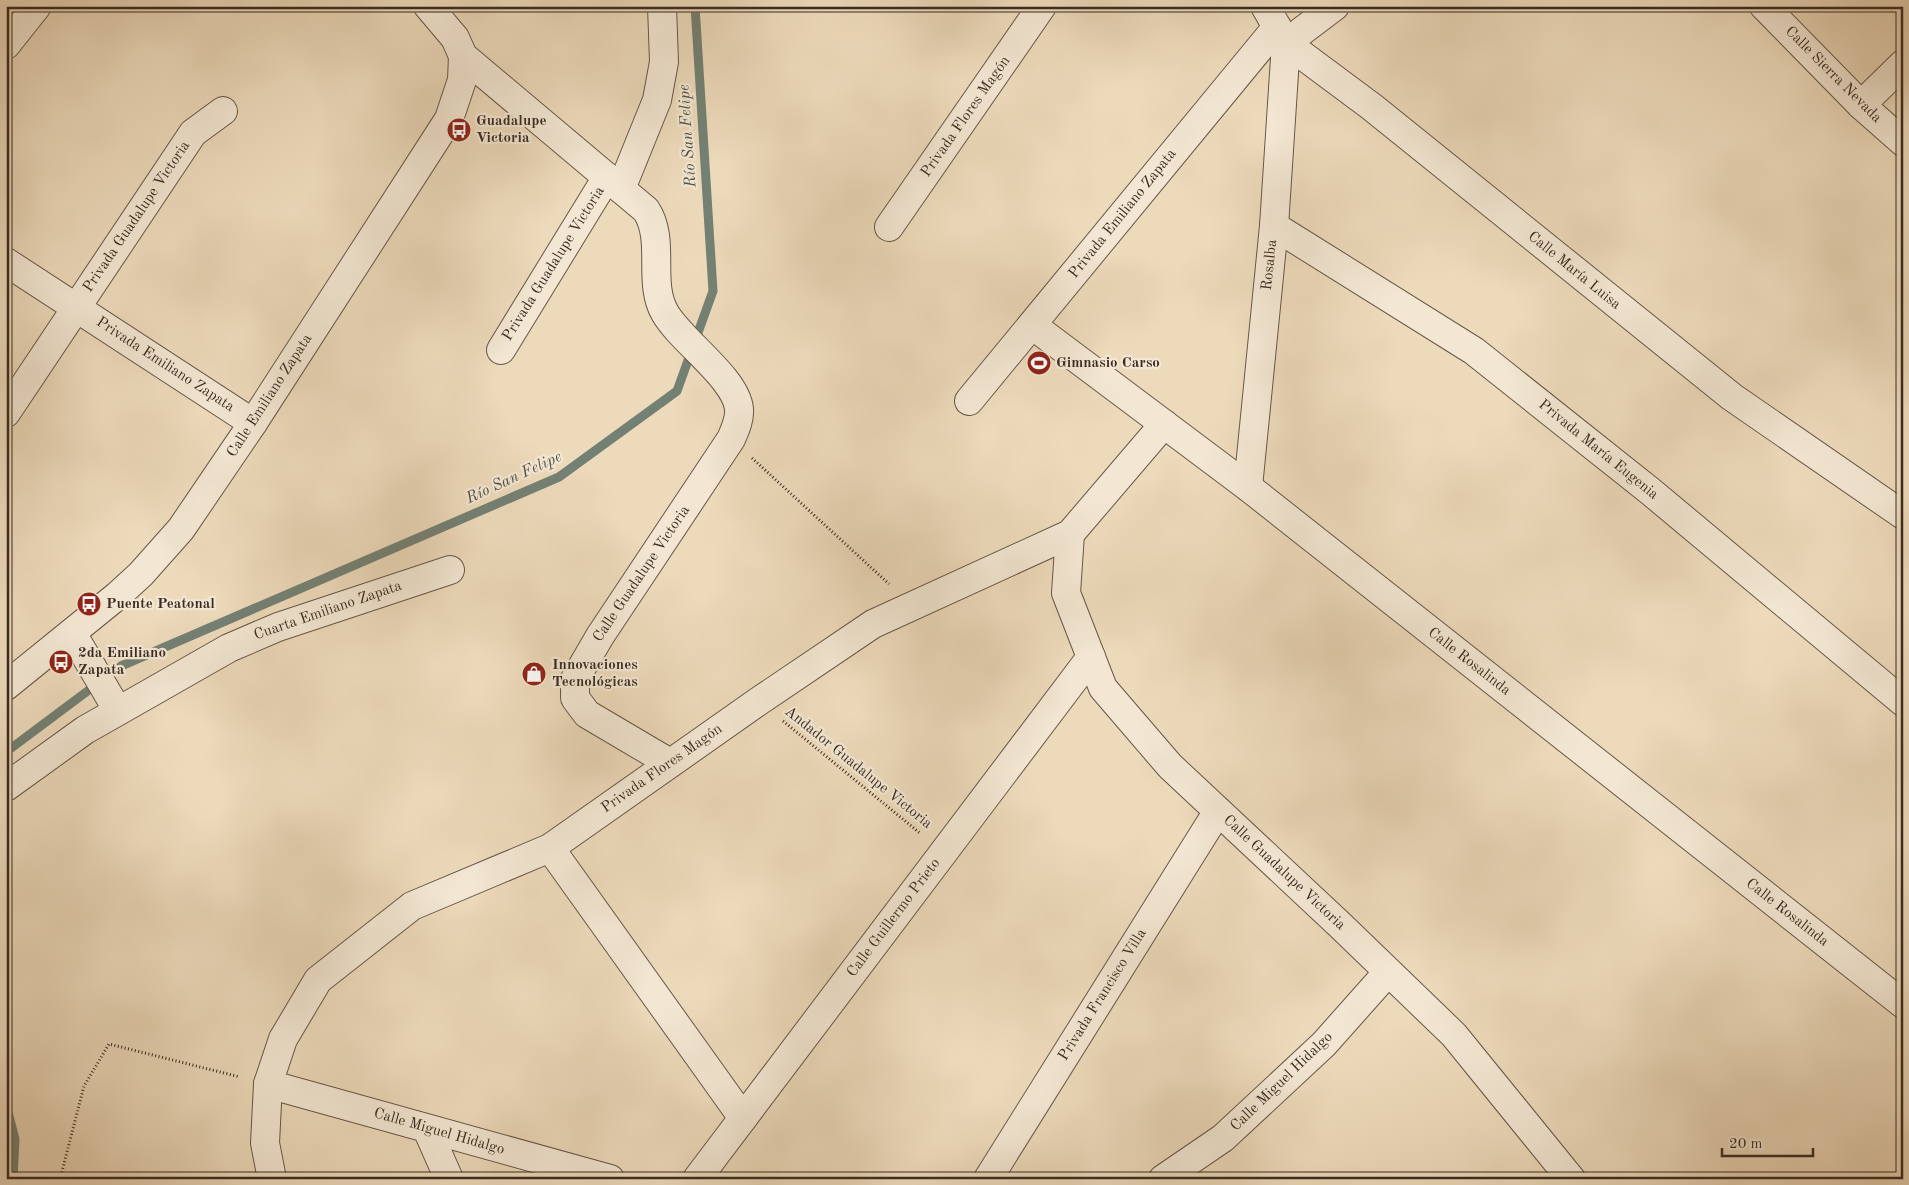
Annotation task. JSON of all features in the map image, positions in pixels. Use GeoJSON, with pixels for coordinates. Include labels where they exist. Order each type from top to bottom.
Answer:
{"type":"FeatureCollection","features":[{"type":"Feature","properties":{"kind":"street"},"geometry":{"type":"LineString","coordinates":[[6,45],[37,6]]}},
{"type":"Feature","properties":{"kind":"street"},"geometry":{"type":"LineString","coordinates":[[428,6],[455,38],[463,56],[614,183]]}},
{"type":"Feature","properties":{"kind":"street","name":"Privada Guadalupe Victoria"},"geometry":{"type":"LineString","coordinates":[[501,350],[614,183],[657,100],[664,62],[662,6]]}},
{"type":"Feature","properties":{"kind":"street","name":"Privada Flores Magón"},"geometry":{"type":"LineString","coordinates":[[889,227],[1042,6]]}},
{"type":"Feature","properties":{"kind":"street","name":"Privada Emiliano Zapata"},"geometry":{"type":"LineString","coordinates":[[969,401],[1276,26],[1335,6]]}},
{"type":"Feature","properties":{"kind":"street","name":"Calle Sierra Nevada"},"geometry":{"type":"LineString","coordinates":[[1764,6],[1861,105],[1903,142]]}},
{"type":"Feature","properties":{"kind":"street","name":"Rosalba"},"geometry":{"type":"LineString","coordinates":[[1248,487],[1274,226],[1276,26]]}},
{"type":"Feature","properties":{"kind":"street","name":"Calle María Luisa"},"geometry":{"type":"LineString","coordinates":[[1276,26],[1372,107],[1732,397],[1903,515]]}},
{"type":"Feature","properties":{"kind":"street","name":"Calle Emiliano Zapata"},"geometry":{"type":"LineString","coordinates":[[6,686],[78,642],[117,596],[160,554],[181,529],[253,423],[449,119],[462,80],[463,56]]}},
{"type":"Feature","properties":{"kind":"street"},"geometry":{"type":"LineString","coordinates":[[1861,105],[1903,64]]}},
{"type":"Feature","properties":{"kind":"street","name":"Privada Guadalupe Victoria"},"geometry":{"type":"LineString","coordinates":[[76,308],[193,132],[223,111]]}},
{"type":"Feature","properties":{"kind":"street","name":"Calle Guadalupe Victoria"},"geometry":{"type":"LineString","coordinates":[[614,183],[637,202],[651,219],[654,227],[659,297],[671,322],[721,376],[734,395],[739,410],[731,439],[590,651],[575,679],[575,698],[587,714],[670,763]]}},
{"type":"Feature","properties":{"kind":"street","name":"Privada María Eugenia"},"geometry":{"type":"LineString","coordinates":[[1274,226],[1474,351],[1650,491],[1903,702]]}},
{"type":"Feature","properties":{"kind":"street","name":"Privada Emiliano Zapata"},"geometry":{"type":"LineString","coordinates":[[6,262],[253,423]]}},
{"type":"Feature","properties":{"kind":"street"},"geometry":{"type":"LineString","coordinates":[[6,412],[76,308]]}},
{"type":"Feature","properties":{"kind":"street","name":"Calle Rosalinda"},"geometry":{"type":"LineString","coordinates":[[1032,325],[1248,487],[1903,1004]]}},
{"type":"Feature","properties":{"kind":"street","name":"Privada Flores Magón"},"geometry":{"type":"LineString","coordinates":[[272,1179],[265,1143],[268,1084],[283,1039],[318,980],[412,906],[550,848],[759,701],[873,624],[1070,534],[1164,424]]}},
{"type":"Feature","properties":{"kind":"street","name":"Calle Guadalupe Victoria"},"geometry":{"type":"LineString","coordinates":[[1070,534],[1066,593],[1103,688],[1170,766],[1454,1035],[1571,1179]]}},
{"type":"Feature","properties":{"kind":"street","name":"Cuarta Emiliano Zapata"},"geometry":{"type":"LineString","coordinates":[[6,787],[114,703],[278,626],[450,570]]}},
{"type":"Feature","properties":{"kind":"street"},"geometry":{"type":"LineString","coordinates":[[78,642],[114,703]]}},
{"type":"Feature","properties":{"kind":"street","name":"Calle Guillermo Prieto"},"geometry":{"type":"LineString","coordinates":[[697,1179],[1091,656]]}},
{"type":"Feature","properties":{"kind":"street","name":"Privada Francisco Villa"},"geometry":{"type":"LineString","coordinates":[[988,1179],[1218,811]]}},
{"type":"Feature","properties":{"kind":"street"},"geometry":{"type":"LineString","coordinates":[[550,848],[743,1118]]}},
{"type":"Feature","properties":{"kind":"street","name":"Calle Miguel Hidalgo"},"geometry":{"type":"LineString","coordinates":[[1163,1179],[1223,1138],[1324,1044],[1388,972]]}},
{"type":"Feature","properties":{"kind":"street","name":"Calle Miguel Hidalgo"},"geometry":{"type":"LineString","coordinates":[[268,1084],[610,1179]]}},
{"type":"Feature","properties":{"kind":"street"},"geometry":{"type":"LineString","coordinates":[[427,1129],[449,1179]]}},
{"type":"Feature","properties":{"kind":"path"},"geometry":{"type":"LineString","coordinates":[[731,439],[913,606]]}},
{"type":"Feature","properties":{"kind":"path","name":"Andador Guadalupe Victoria"},"geometry":{"type":"LineString","coordinates":[[759,701],[867,792],[944,851]]}},
{"type":"Feature","properties":{"kind":"path"},"geometry":{"type":"LineString","coordinates":[[60,1179],[84,1086],[109,1044],[231,1074]]}},
{"type":"Feature","properties":{"kind":"waterway","name":"Río San Felipe"},"geometry":{"type":"LineString","coordinates":[[6,752],[121,666],[559,477],[677,391],[713,291],[695,6]]}},
{"type":"Feature","properties":{"kind":"waterway","name":"Río San Felipe"},"geometry":{"type":"LineString","coordinates":[[6,1104],[15,1139],[13,1179]]}},
{"type":"Feature","properties":{"kind":"place","name":"Guadalupe Victoria"},"geometry":{"type":"Point","coordinates":[459,130]}},
{"type":"Feature","properties":{"kind":"place","name":"Gimnasio Carso"},"geometry":{"type":"Point","coordinates":[1039,363]}},
{"type":"Feature","properties":{"kind":"place","name":"Puente Peatonal"},"geometry":{"type":"Point","coordinates":[89,604]}},
{"type":"Feature","properties":{"kind":"place","name":"2da Emiliano Zapata"},"geometry":{"type":"Point","coordinates":[61,662]}},
{"type":"Feature","properties":{"kind":"place","name":"Innovaciones Tecnológicas"},"geometry":{"type":"Point","coordinates":[534,674]}}]}
